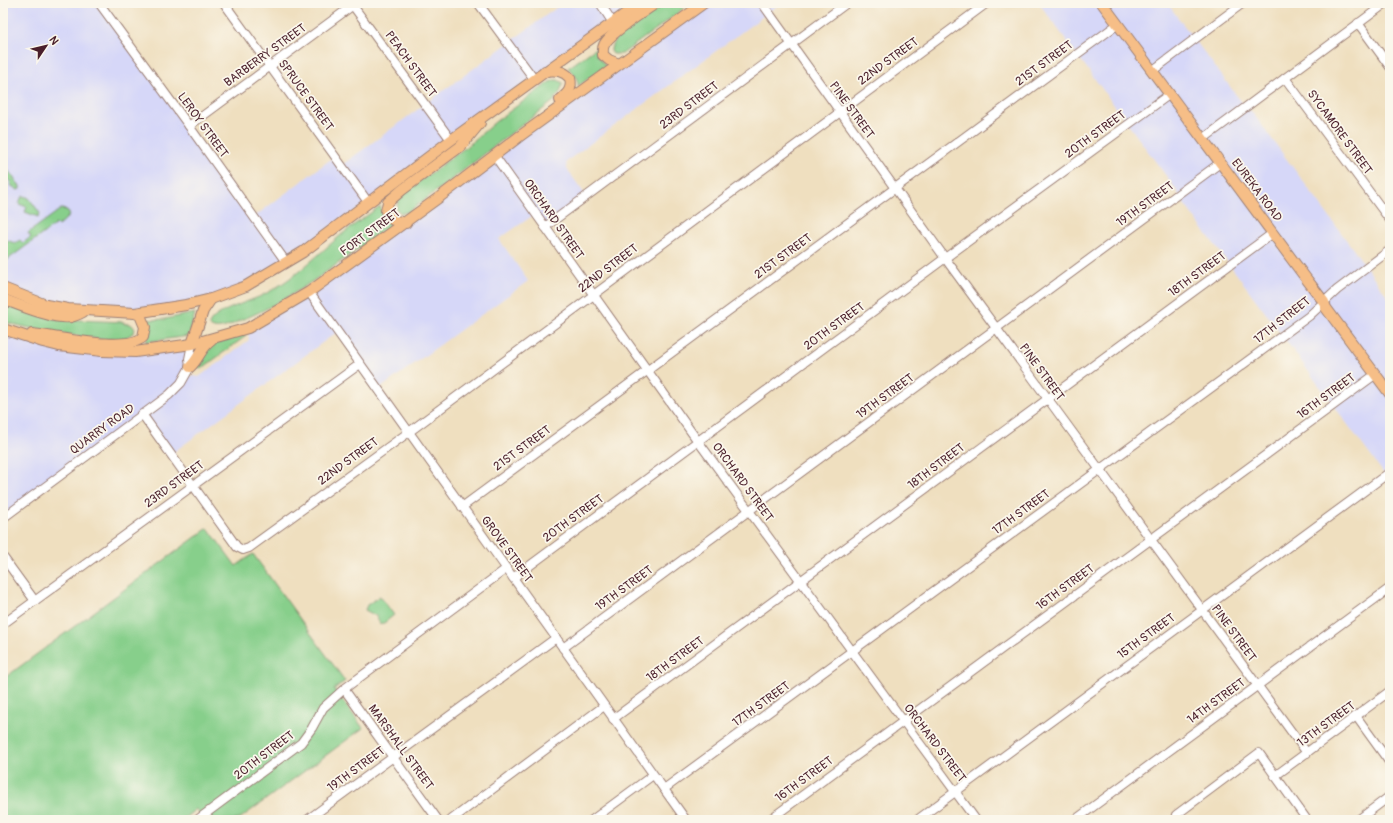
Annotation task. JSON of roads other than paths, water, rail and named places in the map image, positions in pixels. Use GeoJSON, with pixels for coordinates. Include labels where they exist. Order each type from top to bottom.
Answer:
{"type":"FeatureCollection","features":[{"type":"Feature","properties":{"kind":"main road","name":"FORT STREET"},"geometry":{"type":"LineString","coordinates":[[3,288],[46,305],[87,311],[135,313],[176,307],[211,299],[246,286],[303,252],[544,71],[640,3]]}},
{"type":"Feature","properties":{"kind":"main road"},"geometry":{"type":"LineString","coordinates":[[618,64],[608,60],[603,55],[604,46],[607,40],[656,3]]}},
{"type":"Feature","properties":{"kind":"main road"},"geometry":{"type":"LineString","coordinates":[[683,18],[695,3]]}},
{"type":"Feature","properties":{"kind":"main road","name":"FORT STREET"},"geometry":{"type":"LineString","coordinates":[[3,329],[59,346],[102,351],[136,352],[192,344],[248,328],[309,292],[406,222],[618,64],[704,3]]}},
{"type":"Feature","properties":{"kind":"main road","name":"EUREKA ROAD"},"geometry":{"type":"LineString","coordinates":[[1102,3],[1324,302],[1326,308],[1390,394]]}},
{"type":"Feature","properties":{"kind":"main road"},"geometry":{"type":"LineString","coordinates":[[469,175],[474,167],[487,155],[569,92],[571,83],[567,75],[561,71],[544,71]]}},
{"type":"Feature","properties":{"kind":"main road"},"geometry":{"type":"LineString","coordinates":[[406,222],[398,222],[390,218],[386,211],[388,202],[462,146],[491,111]]}},
{"type":"Feature","properties":{"kind":"main road"},"geometry":{"type":"LineString","coordinates":[[3,299],[39,312],[60,316],[70,317],[87,311]]}},
{"type":"Feature","properties":{"kind":"main road"},"geometry":{"type":"LineString","coordinates":[[192,344],[203,311],[211,299]]}},
{"type":"Feature","properties":{"kind":"main road"},"geometry":{"type":"LineString","coordinates":[[17,334],[47,335],[98,343],[117,344],[136,342],[142,338],[145,328],[140,316],[135,313]]}},
{"type":"Feature","properties":{"kind":"main road"},"geometry":{"type":"LineString","coordinates":[[190,367],[195,363],[203,347],[215,338]]}},
{"type":"Feature","properties":{"kind":"street","name":"LEROY STREET"},"geometry":{"type":"LineString","coordinates":[[100,3],[286,262]]}},
{"type":"Feature","properties":{"kind":"street","name":"SPRUCE STREET"},"geometry":{"type":"LineString","coordinates":[[224,3],[368,202]]}},
{"type":"Feature","properties":{"kind":"street"},"geometry":{"type":"LineString","coordinates":[[478,3],[534,79]]}},
{"type":"Feature","properties":{"kind":"street"},"geometry":{"type":"LineString","coordinates":[[600,3],[613,22]]}},
{"type":"Feature","properties":{"kind":"street","name":"PINE STREET"},"geometry":{"type":"LineString","coordinates":[[762,3],[996,329],[1307,753]]}},
{"type":"Feature","properties":{"kind":"street","name":"23RD STREET"},"geometry":{"type":"LineString","coordinates":[[545,227],[847,3]]}},
{"type":"Feature","properties":{"kind":"street","name":"22ND STREET"},"geometry":{"type":"LineString","coordinates":[[193,485],[237,547],[244,550],[249,548],[409,432],[592,294],[987,3]]}},
{"type":"Feature","properties":{"kind":"street"},"geometry":{"type":"LineString","coordinates":[[1152,71],[1243,3]]}},
{"type":"Feature","properties":{"kind":"street"},"geometry":{"type":"LineString","coordinates":[[1203,139],[1386,3]]}},
{"type":"Feature","properties":{"kind":"street","name":"BARBERRY STREET"},"geometry":{"type":"LineString","coordinates":[[189,126],[353,4]]}},
{"type":"Feature","properties":{"kind":"street","name":"PEACH STREET"},"geometry":{"type":"LineString","coordinates":[[353,4],[451,140]]}},
{"type":"Feature","properties":{"kind":"street","name":"21ST STREET"},"geometry":{"type":"LineString","coordinates":[[462,507],[1118,24]]}},
{"type":"Feature","properties":{"kind":"street"},"geometry":{"type":"LineString","coordinates":[[1358,24],[1390,67]]}},
{"type":"Feature","properties":{"kind":"street","name":"SYCAMORE STREET"},"geometry":{"type":"LineString","coordinates":[[1285,78],[1390,220]]}},
{"type":"Feature","properties":{"kind":"street","name":"20TH STREET"},"geometry":{"type":"LineString","coordinates":[[513,578],[945,258],[1170,94]]}},
{"type":"Feature","properties":{"kind":"street","name":"ORCHARD STREET"},"geometry":{"type":"LineString","coordinates":[[494,155],[647,371],[976,820]]}},
{"type":"Feature","properties":{"kind":"street","name":"19TH STREET"},"geometry":{"type":"LineString","coordinates":[[563,648],[1220,163]]}},
{"type":"Feature","properties":{"kind":"street","name":"18TH STREET"},"geometry":{"type":"LineString","coordinates":[[613,719],[1273,233]]}},
{"type":"Feature","properties":{"kind":"street","name":"17TH STREET"},"geometry":{"type":"LineString","coordinates":[[664,790],[1309,316],[1337,290],[1390,250]]}},
{"type":"Feature","properties":{"kind":"street","name":"GROVE STREET"},"geometry":{"type":"LineString","coordinates":[[309,292],[686,820]]}},
{"type":"Feature","properties":{"kind":"street","name":"QUARRY ROAD"},"geometry":{"type":"LineString","coordinates":[[3,518],[169,395],[181,383],[190,367],[189,359],[192,344]]}},
{"type":"Feature","properties":{"kind":"street","name":"23RD STREET"},"geometry":{"type":"LineString","coordinates":[[3,624],[360,364]]}},
{"type":"Feature","properties":{"kind":"street","name":"16TH STREET"},"geometry":{"type":"LineString","coordinates":[[769,820],[1376,374]]}},
{"type":"Feature","properties":{"kind":"street"},"geometry":{"type":"LineString","coordinates":[[142,414],[193,485]]}},
{"type":"Feature","properties":{"kind":"street","name":"15TH STREET"},"geometry":{"type":"LineString","coordinates":[[917,820],[1390,472]]}},
{"type":"Feature","properties":{"kind":"street"},"geometry":{"type":"LineString","coordinates":[[3,557],[35,601]]}},
{"type":"Feature","properties":{"kind":"street","name":"20TH STREET"},"geometry":{"type":"LineString","coordinates":[[197,820],[302,743],[323,708],[344,689],[506,569]]}},
{"type":"Feature","properties":{"kind":"street","name":"14TH STREET"},"geometry":{"type":"LineString","coordinates":[[1075,820],[1390,588]]}},
{"type":"Feature","properties":{"kind":"street","name":"19TH STREET"},"geometry":{"type":"LineString","coordinates":[[307,820],[556,638]]}},
{"type":"Feature","properties":{"kind":"street","name":"MARSHALL STREET"},"geometry":{"type":"LineString","coordinates":[[344,689],[438,820]]}},
{"type":"Feature","properties":{"kind":"street","name":"13TH STREET"},"geometry":{"type":"LineString","coordinates":[[1275,776],[1390,691]]}},
{"type":"Feature","properties":{"kind":"street"},"geometry":{"type":"LineString","coordinates":[[451,820],[604,706]]}},
{"type":"Feature","properties":{"kind":"street"},"geometry":{"type":"LineString","coordinates":[[1356,716],[1390,763]]}},
{"type":"Feature","properties":{"kind":"street"},"geometry":{"type":"LineString","coordinates":[[1177,818],[1259,753],[1307,820]]}},
{"type":"Feature","properties":{"kind":"street"},"geometry":{"type":"LineString","coordinates":[[592,820],[653,775]]}},
{"type":"Feature","properties":{"kind":"street"},"geometry":{"type":"LineString","coordinates":[[1358,820],[1390,796]]}}]}
